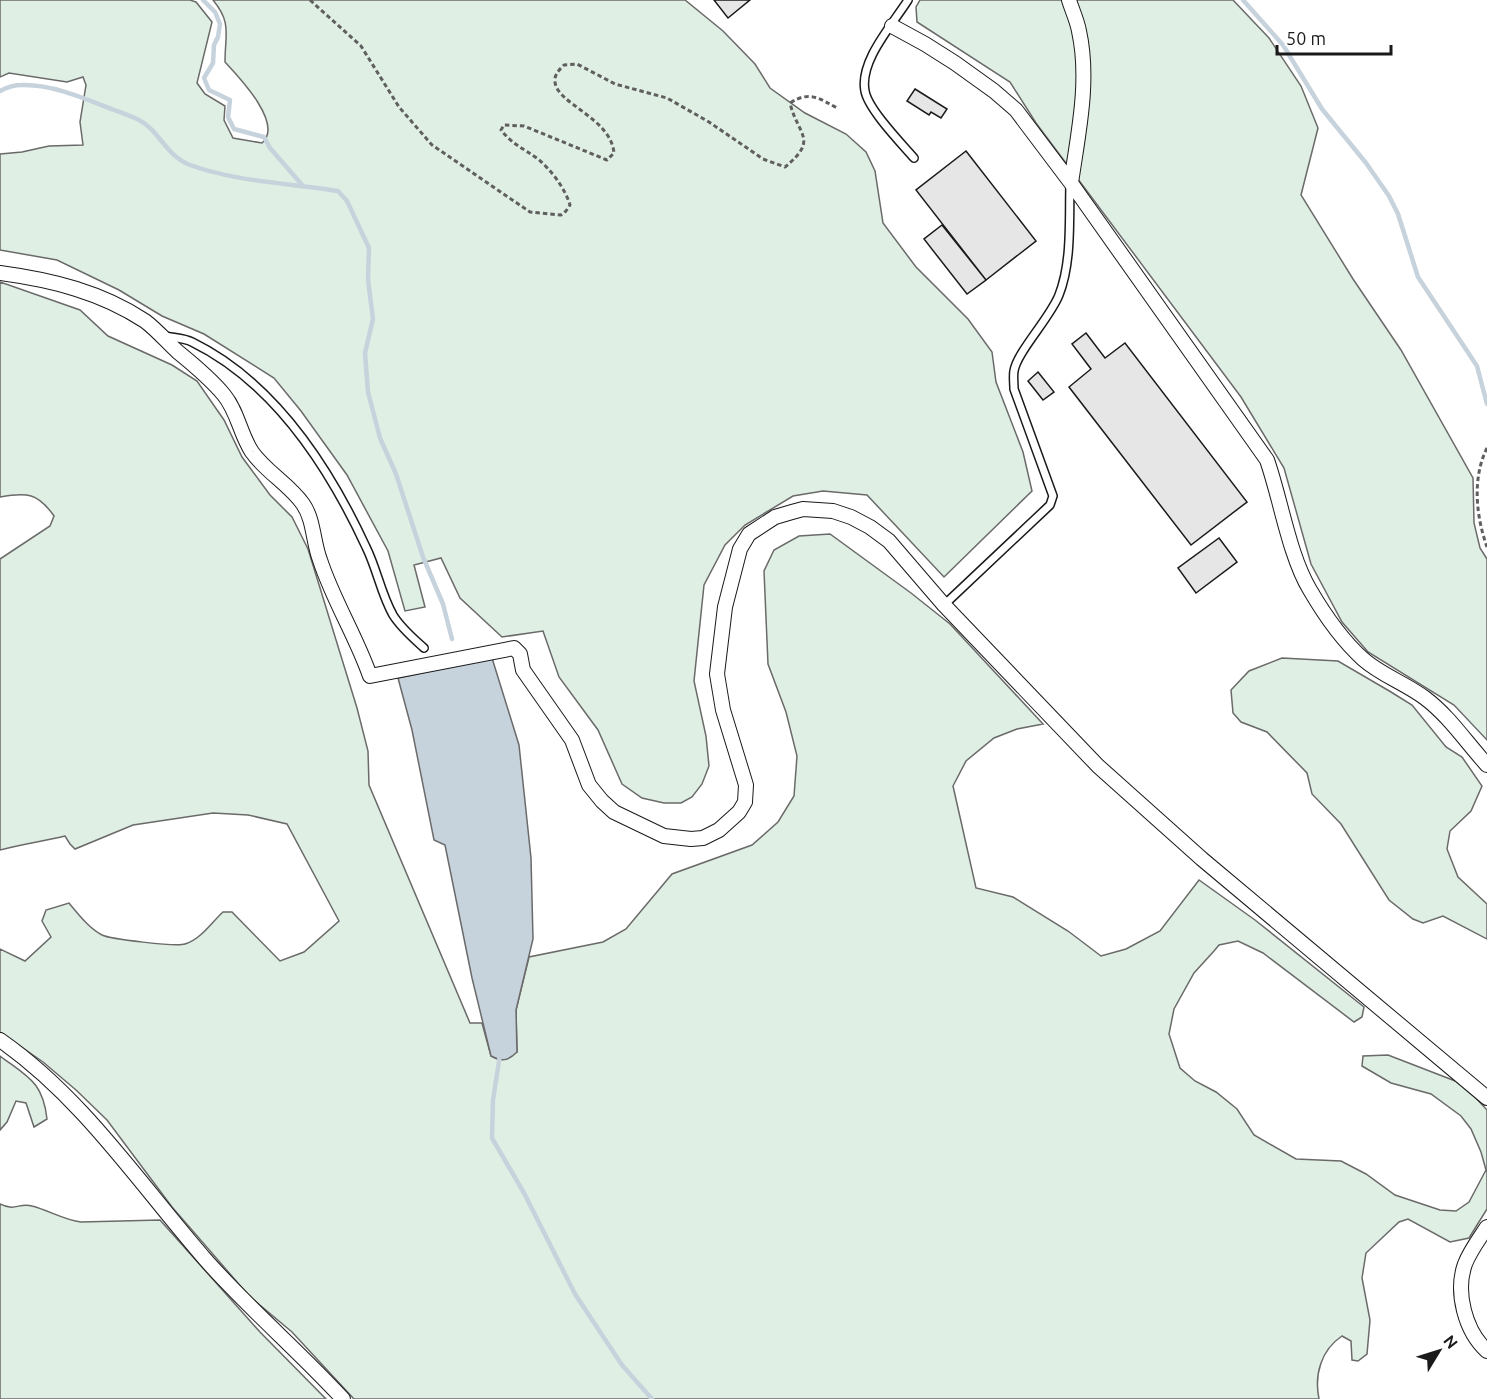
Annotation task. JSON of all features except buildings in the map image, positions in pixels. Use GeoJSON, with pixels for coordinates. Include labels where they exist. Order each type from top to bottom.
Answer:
{"type":"FeatureCollection","features":[{"type":"Feature","properties":{"kind":"street"},"geometry":{"type":"LineString","coordinates":[[1069,0],[1079,31],[1083,82],[1080,125],[1071,183]]}},
{"type":"Feature","properties":{"kind":"street"},"geometry":{"type":"LineString","coordinates":[[892,26],[955,63],[1016,110],[1071,183],[1267,460],[1296,558],[1309,589],[1330,621],[1364,660],[1424,697],[1442,713],[1487,765]]}},
{"type":"Feature","properties":{"kind":"street"},"geometry":{"type":"LineString","coordinates":[[0,273],[59,283],[91,292],[146,322],[225,396],[235,412],[243,435],[253,453],[290,487],[304,506],[319,558],[370,676],[514,648],[520,654],[524,670],[572,740],[589,785],[614,812],[664,836],[703,838],[719,830],[745,802],[746,785],[723,710],[717,674],[725,607],[735,564],[740,549],[749,534],[776,517],[803,509],[833,511],[870,527],[889,541],[944,605],[1105,773],[1366,998],[1487,1098]]}},
{"type":"Feature","properties":{"kind":"street"},"geometry":{"type":"LineString","coordinates":[[0,1040],[24,1057],[81,1110],[208,1262],[343,1399]]}},
{"type":"Feature","properties":{"kind":"street"},"geometry":{"type":"LineString","coordinates":[[1487,1227],[1465,1264],[1462,1301],[1465,1315],[1473,1332],[1487,1351]]}},
{"type":"Feature","properties":{"kind":"lane"},"geometry":{"type":"LineString","coordinates":[[908,0],[872,55],[865,73],[865,92],[878,115],[914,158]]}},
{"type":"Feature","properties":{"kind":"lane"},"geometry":{"type":"LineString","coordinates":[[944,605],[1050,505],[1053,496],[1014,389],[1014,371],[1017,361],[1047,318],[1059,295],[1067,262],[1071,183]]}},
{"type":"Feature","properties":{"kind":"lane"},"geometry":{"type":"LineString","coordinates":[[162,335],[190,341],[225,362],[283,414],[311,450],[349,510],[368,550],[392,614],[402,628],[424,648]]}},
{"type":"Feature","properties":{"kind":"path"},"geometry":{"type":"LineString","coordinates":[[310,0],[361,46],[399,107],[432,145],[530,212],[561,215],[570,205],[559,182],[538,160],[512,143],[501,130],[504,125],[524,126],[607,160],[614,153],[613,144],[604,130],[588,114],[561,95],[555,82],[557,73],[564,65],[577,64],[615,84],[667,98],[709,122],[763,159],[785,167],[798,156],[805,144],[805,137],[794,120],[790,103],[801,96],[814,96],[839,109]]}},
{"type":"Feature","properties":{"kind":"path"},"geometry":{"type":"LineString","coordinates":[[1487,448],[1479,463],[1478,485],[1480,526],[1487,547]]}},
{"type":"Feature","properties":{"kind":"green space"},"geometry":{"type":"Polygon","coordinates":[[[0,0],[190,0],[196,2],[212,22],[197,83],[205,94],[225,106],[224,120],[233,138],[262,143],[267,135],[264,113],[249,89],[225,62],[225,22],[213,0],[685,0],[723,31],[755,64],[770,88],[805,113],[846,134],[866,152],[875,171],[883,223],[916,267],[968,319],[992,352],[996,382],[1023,452],[1032,491],[944,577],[867,495],[823,491],[793,496],[745,525],[725,545],[704,585],[694,681],[706,736],[709,766],[702,784],[692,797],[681,803],[664,803],[642,798],[622,784],[598,730],[559,677],[543,631],[502,637],[460,598],[441,558],[414,565],[425,607],[405,611],[388,551],[347,475],[274,378],[204,334],[162,316],[119,290],[57,260],[0,250],[0,154],[49,146],[83,145],[80,122],[86,85],[83,77],[67,82],[9,73],[0,77],[0,0]]]}},
{"type":"Feature","properties":{"kind":"green space"},"geometry":{"type":"Polygon","coordinates":[[[920,0],[1233,0],[1269,38],[1301,86],[1318,128],[1301,195],[1353,279],[1401,350],[1473,478],[1474,523],[1480,548],[1487,559],[1487,740],[1454,705],[1368,652],[1342,622],[1311,564],[1284,468],[1241,397],[1036,123],[1010,82],[917,22],[916,7],[920,0]]]}},
{"type":"Feature","properties":{"kind":"green space"},"geometry":{"type":"Polygon","coordinates":[[[0,282],[80,310],[108,336],[172,365],[197,381],[224,420],[242,457],[270,495],[292,517],[308,549],[357,708],[368,751],[369,785],[470,1023],[482,1023],[491,1056],[517,1052],[516,1010],[529,957],[603,942],[626,929],[672,874],[752,845],[778,822],[794,796],[797,756],[786,712],[768,664],[764,571],[774,550],[799,536],[830,534],[950,624],[1043,724],[1017,729],[994,738],[966,761],[953,786],[976,888],[1013,897],[1068,931],[1101,956],[1126,949],[1160,931],[1199,880],[1255,920],[1364,1007],[1362,1017],[1354,1022],[1263,953],[1238,941],[1219,945],[1194,973],[1174,1009],[1169,1034],[1180,1068],[1237,1109],[1254,1135],[1296,1159],[1341,1161],[1366,1174],[1395,1195],[1440,1210],[1456,1211],[1469,1202],[1486,1170],[1471,1129],[1461,1116],[1431,1094],[1391,1083],[1362,1066],[1363,1056],[1388,1055],[1463,1084],[1487,1110],[1487,1209],[1469,1238],[1450,1242],[1408,1219],[1399,1222],[1366,1253],[1362,1278],[1370,1320],[1367,1354],[1358,1361],[1352,1360],[1351,1341],[1342,1336],[1335,1342],[1329,1348],[1321,1364],[1318,1381],[1319,1399],[354,1399],[292,1332],[250,1297],[172,1207],[107,1120],[43,1062],[0,1032],[0,949],[25,961],[51,937],[42,921],[46,910],[69,903],[88,925],[102,935],[117,939],[179,945],[191,942],[223,912],[232,912],[280,961],[304,952],[339,921],[287,824],[248,815],[213,813],[133,825],[75,849],[65,836],[0,850],[0,559],[50,526],[54,516],[43,503],[31,496],[0,497],[0,282]]]}},
{"type":"Feature","properties":{"kind":"green space"},"geometry":{"type":"Polygon","coordinates":[[[1282,658],[1338,661],[1412,705],[1446,747],[1462,757],[1482,786],[1471,811],[1450,831],[1447,849],[1458,877],[1487,904],[1487,939],[1443,916],[1423,923],[1413,919],[1389,900],[1341,824],[1312,794],[1307,773],[1267,732],[1241,722],[1233,713],[1231,690],[1249,671],[1282,658]]]}},
{"type":"Feature","properties":{"kind":"green space"},"geometry":{"type":"Polygon","coordinates":[[[0,1056],[32,1082],[42,1096],[47,1119],[34,1127],[26,1103],[16,1101],[7,1122],[0,1130],[0,1056]]]}},
{"type":"Feature","properties":{"kind":"green space"},"geometry":{"type":"Polygon","coordinates":[[[0,1204],[10,1207],[32,1206],[81,1222],[160,1220],[260,1332],[326,1399],[0,1399],[0,1204]]]}},
{"type":"Feature","properties":{"kind":"shaded area"},"geometry":{"type":"Polygon","coordinates":[[[492,658],[519,745],[531,858],[533,939],[516,1010],[517,1052],[508,1059],[502,1060],[491,1056],[472,978],[445,845],[434,840],[412,730],[398,678],[492,658]]]}},
{"type":"Feature","properties":{"kind":"waterway"},"geometry":{"type":"LineString","coordinates":[[203,0],[215,12],[220,24],[214,45],[213,63],[204,78],[209,90],[230,100],[228,117],[234,129],[264,137],[270,148],[303,186]]}},
{"type":"Feature","properties":{"kind":"waterway"},"geometry":{"type":"LineString","coordinates":[[1243,0],[1283,45],[1322,109],[1366,163],[1389,196],[1398,214],[1418,277],[1477,366],[1487,404]]}},
{"type":"Feature","properties":{"kind":"waterway"},"geometry":{"type":"LineString","coordinates":[[0,91],[10,86],[33,85],[69,93],[139,120],[152,130],[174,155],[190,165],[245,179],[338,191],[347,201],[369,248],[368,280],[373,319],[365,353],[368,392],[380,438],[396,474],[423,557],[443,604],[452,639]]}},
{"type":"Feature","properties":{"kind":"waterway"},"geometry":{"type":"LineString","coordinates":[[500,1055],[493,1100],[492,1138],[524,1193],[575,1294],[622,1365],[652,1399]]}}]}
